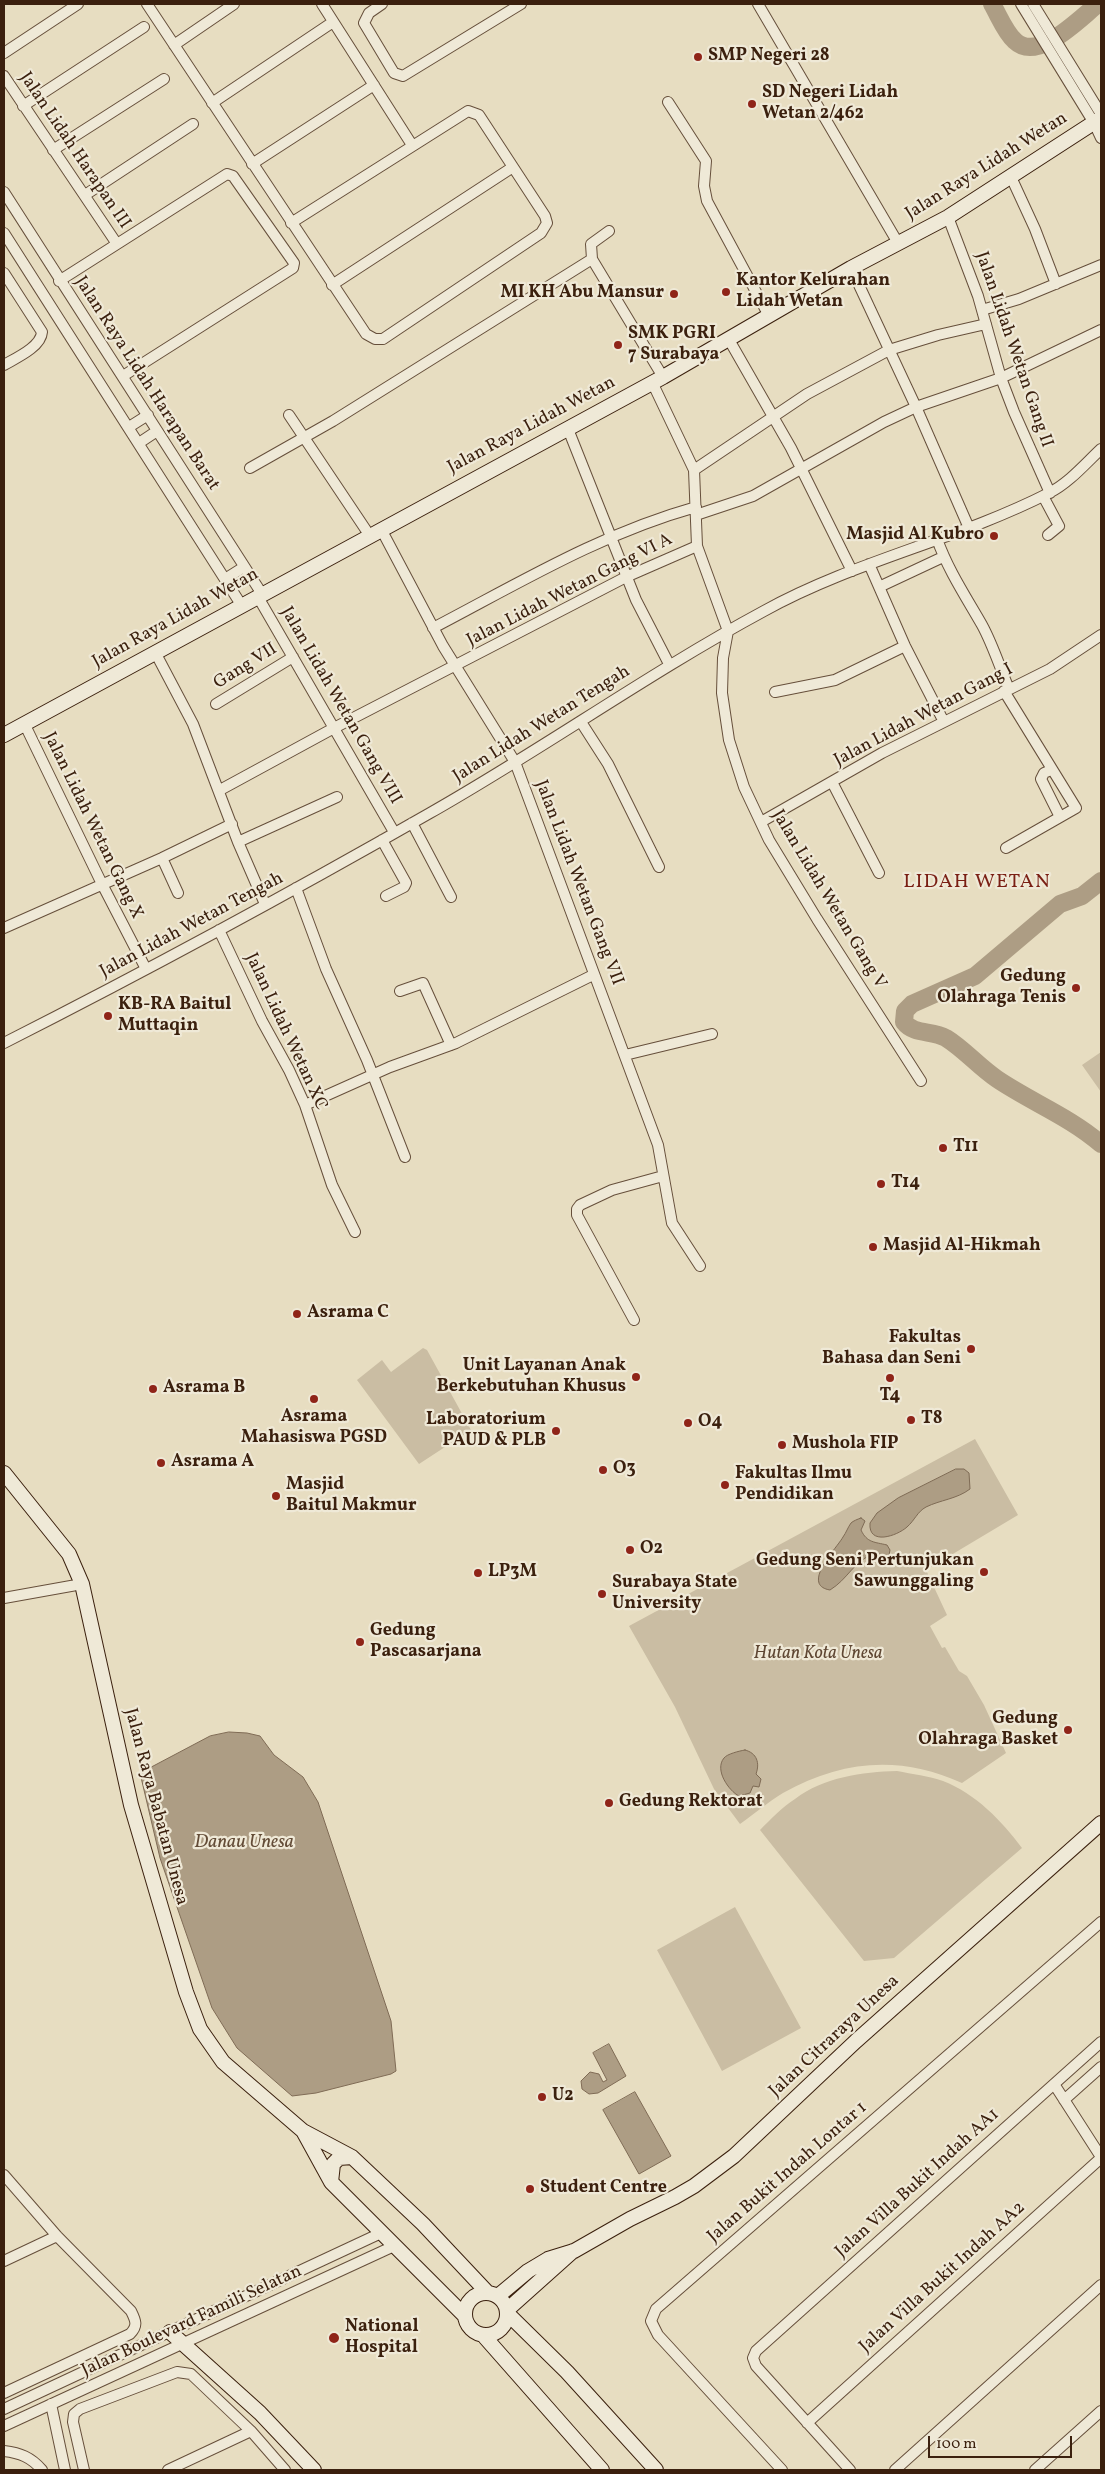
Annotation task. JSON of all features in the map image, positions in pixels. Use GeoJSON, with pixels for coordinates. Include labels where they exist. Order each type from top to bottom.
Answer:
{"type":"FeatureCollection","features":[{"type":"Feature","properties":{"kind":"main road","name":"Jalan Raya Lidah Wetan"},"geometry":{"type":"LineString","coordinates":[[4,735],[658,380],[851,268],[948,217],[1099,118]]}},
{"type":"Feature","properties":{"kind":"main road"},"geometry":{"type":"LineString","coordinates":[[4,722],[24,723]]}},
{"type":"Feature","properties":{"kind":"main road","name":"Jalan Raya Babatan Unesa"},"geometry":{"type":"LineString","coordinates":[[4,1473],[69,1554],[82,1584],[131,1805],[186,1992],[200,2029],[222,2062],[303,2131]]}},
{"type":"Feature","properties":{"kind":"main road","name":"Jalan Citraraya Unesa"},"geometry":{"type":"LineString","coordinates":[[489,2291],[528,2271],[548,2258],[574,2250],[694,2186],[734,2156],[856,2041],[1101,1823]]}},
{"type":"Feature","properties":{"kind":"main road"},"geometry":{"type":"LineString","coordinates":[[303,2131],[352,2158],[423,2224],[567,2372],[656,2470]]}},
{"type":"Feature","properties":{"kind":"main road"},"geometry":{"type":"LineString","coordinates":[[303,2131],[331,2182],[460,2311],[468,2326],[483,2335],[602,2470]]}},
{"type":"Feature","properties":{"kind":"main road"},"geometry":{"type":"LineString","coordinates":[[331,2182],[333,2164],[339,2158],[352,2158]]}},
{"type":"Feature","properties":{"kind":"main road","name":"Jalan Citraraya Unesa"},"geometry":{"type":"LineString","coordinates":[[507,2312],[574,2250]]}},
{"type":"Feature","properties":{"kind":"main road"},"geometry":{"type":"LineString","coordinates":[[460,2311],[465,2308],[474,2296],[489,2291]]}},
{"type":"Feature","properties":{"kind":"main road"},"geometry":{"type":"LineString","coordinates":[[483,2335],[500,2330],[504,2325],[507,2312]]}},
{"type":"Feature","properties":{"kind":"main road"},"geometry":{"type":"LineString","coordinates":[[170,2332],[260,2413],[314,2470]]}},
{"type":"Feature","properties":{"kind":"street"},"geometry":{"type":"LineString","coordinates":[[4,53],[78,4]]}},
{"type":"Feature","properties":{"kind":"street"},"geometry":{"type":"LineString","coordinates":[[147,4],[252,164],[291,223],[332,285],[366,334],[375,339],[383,339],[541,233],[545,228],[544,216],[479,115],[468,111],[291,223]]}},
{"type":"Feature","properties":{"kind":"street"},"geometry":{"type":"LineString","coordinates":[[174,45],[234,4]]}},
{"type":"Feature","properties":{"kind":"street"},"geometry":{"type":"LineString","coordinates":[[322,4],[412,145]]}},
{"type":"Feature","properties":{"kind":"street"},"geometry":{"type":"LineString","coordinates":[[382,4],[369,13],[364,23],[394,73],[404,76],[521,4]]}},
{"type":"Feature","properties":{"kind":"street"},"geometry":{"type":"LineString","coordinates":[[758,4],[898,243]]}},
{"type":"Feature","properties":{"kind":"street"},"geometry":{"type":"LineString","coordinates":[[1021,4],[1033,11],[1041,29],[1099,118],[1101,138]]}},
{"type":"Feature","properties":{"kind":"street"},"geometry":{"type":"LineString","coordinates":[[212,103],[333,22]]}},
{"type":"Feature","properties":{"kind":"street"},"geometry":{"type":"LineString","coordinates":[[23,106],[144,27]]}},
{"type":"Feature","properties":{"kind":"street","name":"Jalan Lidah Harapan III"},"geometry":{"type":"LineString","coordinates":[[4,76],[117,244]]}},
{"type":"Feature","properties":{"kind":"street"},"geometry":{"type":"LineString","coordinates":[[53,150],[164,79]]}},
{"type":"Feature","properties":{"kind":"street"},"geometry":{"type":"LineString","coordinates":[[252,164],[374,85]]}},
{"type":"Feature","properties":{"kind":"street"},"geometry":{"type":"LineString","coordinates":[[668,102],[706,161],[704,186],[707,201],[769,316]]}},
{"type":"Feature","properties":{"kind":"street"},"geometry":{"type":"LineString","coordinates":[[85,195],[193,124]]}},
{"type":"Feature","properties":{"kind":"street"},"geometry":{"type":"LineString","coordinates":[[332,285],[513,167]]}},
{"type":"Feature","properties":{"kind":"street"},"geometry":{"type":"LineString","coordinates":[[59,281],[227,174],[233,176],[295,266],[123,376]]}},
{"type":"Feature","properties":{"kind":"street"},"geometry":{"type":"LineString","coordinates":[[1011,177],[1035,229],[1056,284]]}},
{"type":"Feature","properties":{"kind":"street","name":"Jalan Raya Lidah Harapan Barat"},"geometry":{"type":"LineString","coordinates":[[4,192],[59,281],[148,415],[244,567],[260,596]]}},
{"type":"Feature","properties":{"kind":"street","name":"Jalan Lidah Wetan Gang II"},"geometry":{"type":"LineString","coordinates":[[948,217],[982,310],[1001,378],[1059,526],[1048,535]]}},
{"type":"Feature","properties":{"kind":"street"},"geometry":{"type":"LineString","coordinates":[[609,231],[591,244],[592,259],[658,380],[694,470],[697,546],[728,631]]}},
{"type":"Feature","properties":{"kind":"street"},"geometry":{"type":"LineString","coordinates":[[4,233],[242,606]]}},
{"type":"Feature","properties":{"kind":"street"},"geometry":{"type":"LineString","coordinates":[[250,468],[304,438],[592,259]]}},
{"type":"Feature","properties":{"kind":"street"},"geometry":{"type":"LineString","coordinates":[[982,310],[1019,299],[1101,265]]}},
{"type":"Feature","properties":{"kind":"street"},"geometry":{"type":"LineString","coordinates":[[851,268],[916,407],[969,528]]}},
{"type":"Feature","properties":{"kind":"street"},"geometry":{"type":"LineString","coordinates":[[4,365],[38,343],[42,338],[42,332],[5,276]]}},
{"type":"Feature","properties":{"kind":"street"},"geometry":{"type":"LineString","coordinates":[[694,470],[807,394],[889,350],[938,335],[986,324]]}},
{"type":"Feature","properties":{"kind":"street"},"geometry":{"type":"LineString","coordinates":[[433,628],[561,558],[612,536],[753,496],[884,422],[916,407],[1001,378],[1101,330]]}},
{"type":"Feature","properties":{"kind":"street"},"geometry":{"type":"LineString","coordinates":[[728,338],[774,417],[852,571]]}},
{"type":"Feature","properties":{"kind":"street"},"geometry":{"type":"LineString","coordinates":[[129,427],[148,415]]}},
{"type":"Feature","properties":{"kind":"street","name":"Jalan Lidah Wetan Gang VII"},"geometry":{"type":"LineString","coordinates":[[290,415],[304,438],[376,532],[515,762],[658,1145],[672,1222],[700,1266]]}},
{"type":"Feature","properties":{"kind":"street"},"geometry":{"type":"LineString","coordinates":[[568,429],[612,536],[626,577],[669,664]]}},
{"type":"Feature","properties":{"kind":"street"},"geometry":{"type":"LineString","coordinates":[[139,443],[157,431]]}},
{"type":"Feature","properties":{"kind":"street","name":"Jalan Lidah Wetan Tengah"},"geometry":{"type":"LineString","coordinates":[[4,1043],[219,930],[412,823],[581,722],[669,664],[766,609],[869,564],[969,528],[1047,494],[1101,449]]}},
{"type":"Feature","properties":{"kind":"street"},"geometry":{"type":"LineString","coordinates":[[937,539],[943,557],[991,642],[1006,690],[1051,770],[1076,806],[1074,810],[1006,848]]}},
{"type":"Feature","properties":{"kind":"street","name":"Jalan Lidah Wetan Gang VI A"},"geometry":{"type":"LineString","coordinates":[[220,790],[334,728],[626,577],[697,546]]}},
{"type":"Feature","properties":{"kind":"street"},"geometry":{"type":"LineString","coordinates":[[879,587],[943,557]]}},
{"type":"Feature","properties":{"kind":"street"},"geometry":{"type":"LineString","coordinates":[[869,564],[905,646],[944,722]]}},
{"type":"Feature","properties":{"kind":"street"},"geometry":{"type":"LineString","coordinates":[[225,579],[244,567]]}},
{"type":"Feature","properties":{"kind":"street","name":"Jalan Lidah Wetan Gang VIII"},"geometry":{"type":"LineString","coordinates":[[260,596],[394,832]]}},
{"type":"Feature","properties":{"kind":"street","name":"Jalan Lidah Wetan Gang V"},"geometry":{"type":"LineString","coordinates":[[728,631],[723,658],[722,694],[729,740],[744,787],[769,840],[817,919],[921,1080]]}},
{"type":"Feature","properties":{"kind":"street","name":"Jalan Lidah Wetan Gang I"},"geometry":{"type":"LineString","coordinates":[[761,822],[882,754],[1050,669],[1101,636]]}},
{"type":"Feature","properties":{"kind":"street"},"geometry":{"type":"LineString","coordinates":[[775,692],[835,680],[905,646]]}},
{"type":"Feature","properties":{"kind":"street"},"geometry":{"type":"LineString","coordinates":[[155,652],[193,724],[220,790],[238,842],[265,904]]}},
{"type":"Feature","properties":{"kind":"street","name":"Gang VII"},"geometry":{"type":"LineString","coordinates":[[216,704],[293,657]]}},
{"type":"Feature","properties":{"kind":"street"},"geometry":{"type":"LineString","coordinates":[[581,722],[608,764],[659,867]]}},
{"type":"Feature","properties":{"kind":"street","name":"Jalan Lidah Wetan Gang X"},"geometry":{"type":"LineString","coordinates":[[24,723],[102,884],[146,969]]}},
{"type":"Feature","properties":{"kind":"street"},"geometry":{"type":"LineString","coordinates":[[1051,770],[1044,773],[1041,779],[1060,818]]}},
{"type":"Feature","properties":{"kind":"street"},"geometry":{"type":"LineString","coordinates":[[832,782],[879,873]]}},
{"type":"Feature","properties":{"kind":"street"},"geometry":{"type":"LineString","coordinates":[[238,842],[337,797]]}},
{"type":"Feature","properties":{"kind":"street"},"geometry":{"type":"LineString","coordinates":[[412,823],[451,897]]}},
{"type":"Feature","properties":{"kind":"street"},"geometry":{"type":"LineString","coordinates":[[4,928],[162,858],[232,824]]}},
{"type":"Feature","properties":{"kind":"street"},"geometry":{"type":"LineString","coordinates":[[382,840],[406,883],[404,887],[386,896]]}},
{"type":"Feature","properties":{"kind":"street"},"geometry":{"type":"LineString","coordinates":[[162,858],[178,893]]}},
{"type":"Feature","properties":{"kind":"street"},"geometry":{"type":"LineString","coordinates":[[296,888],[326,969],[373,1075],[405,1157]]}},
{"type":"Feature","properties":{"kind":"street","name":"Jalan Lidah Wetan XC"},"geometry":{"type":"LineString","coordinates":[[219,930],[305,1105],[332,1185],[355,1232]]}},
{"type":"Feature","properties":{"kind":"street"},"geometry":{"type":"LineString","coordinates":[[305,1105],[373,1075],[451,1045],[593,975]]}},
{"type":"Feature","properties":{"kind":"street"},"geometry":{"type":"LineString","coordinates":[[400,991],[423,983],[451,1045]]}},
{"type":"Feature","properties":{"kind":"street"},"geometry":{"type":"LineString","coordinates":[[625,1055],[712,1034]]}},
{"type":"Feature","properties":{"kind":"street"},"geometry":{"type":"LineString","coordinates":[[634,1320],[577,1215],[577,1209],[580,1205],[612,1190],[663,1176]]}},
{"type":"Feature","properties":{"kind":"street"},"geometry":{"type":"LineString","coordinates":[[4,1598],[82,1584]]}},
{"type":"Feature","properties":{"kind":"street","name":"Jalan Bukit Indah Lontar 1"},"geometry":{"type":"LineString","coordinates":[[782,2470],[658,2336],[651,2321],[656,2309],[1101,1923]]}},
{"type":"Feature","properties":{"kind":"street","name":"Jalan Villa Bukit Indah AA1"},"geometry":{"type":"LineString","coordinates":[[807,2423],[756,2366],[753,2358],[756,2350],[1101,2042]]}},
{"type":"Feature","properties":{"kind":"street"},"geometry":{"type":"LineString","coordinates":[[1064,2100],[1101,2067]]}},
{"type":"Feature","properties":{"kind":"street"},"geometry":{"type":"LineString","coordinates":[[1054,2084],[1101,2158]]}},
{"type":"Feature","properties":{"kind":"street","name":"Jalan Villa Bukit Indah AA2"},"geometry":{"type":"LineString","coordinates":[[807,2423],[1101,2158]]}},
{"type":"Feature","properties":{"kind":"street"},"geometry":{"type":"LineString","coordinates":[[4,2175],[57,2236],[131,2311],[136,2320],[135,2328],[130,2334],[4,2393]]}},
{"type":"Feature","properties":{"kind":"street","name":"Jalan Boulevard Famili Selatan"},"geometry":{"type":"LineString","coordinates":[[4,2409],[381,2233]]}},
{"type":"Feature","properties":{"kind":"street"},"geometry":{"type":"LineString","coordinates":[[4,2261],[57,2236]]}},
{"type":"Feature","properties":{"kind":"street","name":"Jalan Boulevard Famili Selatan"},"geometry":{"type":"LineString","coordinates":[[4,2426],[394,2246]]}},
{"type":"Feature","properties":{"kind":"street"},"geometry":{"type":"LineString","coordinates":[[895,2470],[1101,2285]]}},
{"type":"Feature","properties":{"kind":"street"},"geometry":{"type":"LineString","coordinates":[[84,2470],[73,2422],[74,2414],[80,2409],[177,2372],[191,2374],[251,2432],[285,2470]]}},
{"type":"Feature","properties":{"kind":"street"},"geometry":{"type":"LineString","coordinates":[[51,2404],[66,2470]]}},
{"type":"Feature","properties":{"kind":"street"},"geometry":{"type":"LineString","coordinates":[[1035,2470],[1101,2411]]}},
{"type":"Feature","properties":{"kind":"street"},"geometry":{"type":"LineString","coordinates":[[807,2423],[850,2470]]}},
{"type":"Feature","properties":{"kind":"street"},"geometry":{"type":"LineString","coordinates":[[168,2470],[251,2432]]}},
{"type":"Feature","properties":{"kind":"street"},"geometry":{"type":"LineString","coordinates":[[4,2451],[23,2454],[35,2461],[42,2470]]}},
{"type":"Feature","properties":{"kind":"green space"},"geometry":{"type":"Polygon","coordinates":[[[1101,1052],[1101,1092],[1082,1065],[1101,1052]]]}},
{"type":"Feature","properties":{"kind":"green space"},"geometry":{"type":"Polygon","coordinates":[[[423,1348],[427,1350],[471,1430],[419,1464],[357,1380],[382,1360],[391,1372],[423,1348]]]}},
{"type":"Feature","properties":{"kind":"green space","name":"Hutan Kota Unesa"},"geometry":{"type":"Polygon","coordinates":[[[975,1439],[1018,1515],[926,1570],[947,1615],[930,1626],[942,1648],[945,1647],[959,1671],[967,1676],[984,1705],[1006,1753],[962,1783],[939,1774],[894,1765],[871,1765],[849,1768],[805,1782],[783,1793],[740,1824],[714,1789],[675,1707],[629,1626],[975,1439]]]}},
{"type":"Feature","properties":{"kind":"green space"},"geometry":{"type":"Polygon","coordinates":[[[897,1771],[938,1779],[955,1786],[987,1809],[1022,1848],[894,1958],[864,1961],[760,1830],[786,1806],[818,1785],[857,1774],[897,1771]]]}},
{"type":"Feature","properties":{"kind":"green space"},"geometry":{"type":"Polygon","coordinates":[[[735,1907],[801,2028],[722,2071],[657,1950],[735,1907]]]}},
{"type":"Feature","properties":{"kind":"water"},"geometry":{"type":"Polygon","coordinates":[[[956,1469],[964,1469],[969,1473],[970,1489],[960,1495],[926,1507],[920,1511],[907,1527],[897,1533],[884,1537],[874,1535],[870,1523],[877,1513],[898,1498],[956,1469]]]}},
{"type":"Feature","properties":{"kind":"water"},"geometry":{"type":"Polygon","coordinates":[[[861,1518],[865,1521],[861,1530],[863,1534],[872,1541],[887,1545],[890,1550],[889,1555],[873,1554],[866,1557],[836,1586],[830,1590],[822,1587],[819,1581],[819,1574],[828,1557],[851,1523],[861,1518]]]}},
{"type":"Feature","properties":{"kind":"water","name":"Danau Unesa"},"geometry":{"type":"Polygon","coordinates":[[[229,1732],[260,1736],[274,1755],[303,1777],[318,1802],[391,2021],[396,2071],[391,2074],[316,2093],[292,2096],[237,2048],[212,2008],[160,1858],[140,1773],[210,1736],[229,1732]]]}},
{"type":"Feature","properties":{"kind":"water"},"geometry":{"type":"Polygon","coordinates":[[[745,1750],[755,1756],[758,1766],[756,1774],[761,1779],[759,1787],[753,1786],[750,1793],[739,1796],[731,1790],[724,1780],[721,1763],[728,1755],[745,1750]]]}},
{"type":"Feature","properties":{"kind":"water"},"geometry":{"type":"Polygon","coordinates":[[[609,2044],[626,2076],[598,2093],[589,2094],[582,2089],[581,2081],[590,2072],[599,2074],[603,2082],[607,2080],[593,2053],[609,2044]]]}},
{"type":"Feature","properties":{"kind":"water"},"geometry":{"type":"Polygon","coordinates":[[[635,2092],[671,2156],[639,2174],[603,2110],[635,2092]]]}},
{"type":"Feature","properties":{"kind":"waterway"},"geometry":{"type":"LineString","coordinates":[[992,4],[1011,37],[1024,46],[1047,43],[1070,28],[1098,4]]}},
{"type":"Feature","properties":{"kind":"waterway"},"geometry":{"type":"LineString","coordinates":[[1101,881],[1082,896],[1060,904],[975,976],[912,1004],[905,1011],[904,1022],[918,1031],[946,1038],[997,1079],[1089,1134],[1101,1144]]}},
{"type":"Feature","properties":{"kind":"place","name":"SMP Negeri 28"},"geometry":{"type":"Point","coordinates":[698,57]}},
{"type":"Feature","properties":{"kind":"place","name":"SD Negeri Lidah Wetan 2/462"},"geometry":{"type":"Point","coordinates":[752,104]}},
{"type":"Feature","properties":{"kind":"place","name":"Kantor Kelurahan Lidah Wetan"},"geometry":{"type":"Point","coordinates":[726,292]}},
{"type":"Feature","properties":{"kind":"place","name":"MI KH Abu Mansur"},"geometry":{"type":"Point","coordinates":[674,294]}},
{"type":"Feature","properties":{"kind":"place","name":"SMK PGRI 7 Surabaya"},"geometry":{"type":"Point","coordinates":[618,345]}},
{"type":"Feature","properties":{"kind":"place","name":"Masjid Al Kubro"},"geometry":{"type":"Point","coordinates":[994,536]}},
{"type":"Feature","properties":{"kind":"place","name":"Gedung Olahraga Tenis"},"geometry":{"type":"Point","coordinates":[1076,988]}},
{"type":"Feature","properties":{"kind":"place","name":"KB-RA Baitul Muttaqin"},"geometry":{"type":"Point","coordinates":[108,1016]}},
{"type":"Feature","properties":{"kind":"place","name":"T11"},"geometry":{"type":"Point","coordinates":[943,1148]}},
{"type":"Feature","properties":{"kind":"place","name":"T14"},"geometry":{"type":"Point","coordinates":[881,1184]}},
{"type":"Feature","properties":{"kind":"place","name":"Masjid Al-Hikmah"},"geometry":{"type":"Point","coordinates":[873,1247]}},
{"type":"Feature","properties":{"kind":"place","name":"Asrama C"},"geometry":{"type":"Point","coordinates":[297,1314]}},
{"type":"Feature","properties":{"kind":"place","name":"Fakultas Bahasa dan Seni"},"geometry":{"type":"Point","coordinates":[971,1349]}},
{"type":"Feature","properties":{"kind":"place","name":"Unit Layanan Anak Berkebutuhan Khusus"},"geometry":{"type":"Point","coordinates":[636,1377]}},
{"type":"Feature","properties":{"kind":"place","name":"T4"},"geometry":{"type":"Point","coordinates":[890,1378]}},
{"type":"Feature","properties":{"kind":"place","name":"Asrama B"},"geometry":{"type":"Point","coordinates":[153,1389]}},
{"type":"Feature","properties":{"kind":"place","name":"Asrama Mahasiswa PGSD"},"geometry":{"type":"Point","coordinates":[314,1399]}},
{"type":"Feature","properties":{"kind":"place","name":"T8"},"geometry":{"type":"Point","coordinates":[911,1420]}},
{"type":"Feature","properties":{"kind":"place","name":"O4"},"geometry":{"type":"Point","coordinates":[688,1423]}},
{"type":"Feature","properties":{"kind":"place","name":"Laboratorium PAUD & PLB"},"geometry":{"type":"Point","coordinates":[556,1431]}},
{"type":"Feature","properties":{"kind":"place","name":"Mushola FIP"},"geometry":{"type":"Point","coordinates":[782,1445]}},
{"type":"Feature","properties":{"kind":"place","name":"Asrama A"},"geometry":{"type":"Point","coordinates":[161,1463]}},
{"type":"Feature","properties":{"kind":"place","name":"O3"},"geometry":{"type":"Point","coordinates":[603,1470]}},
{"type":"Feature","properties":{"kind":"place","name":"Fakultas Ilmu Pendidikan"},"geometry":{"type":"Point","coordinates":[725,1485]}},
{"type":"Feature","properties":{"kind":"place","name":"Masjid Baitul Makmur"},"geometry":{"type":"Point","coordinates":[276,1496]}},
{"type":"Feature","properties":{"kind":"place","name":"O2"},"geometry":{"type":"Point","coordinates":[630,1550]}},
{"type":"Feature","properties":{"kind":"place","name":"Gedung Seni Pertunjukan Sawunggaling"},"geometry":{"type":"Point","coordinates":[984,1572]}},
{"type":"Feature","properties":{"kind":"place","name":"LP3M"},"geometry":{"type":"Point","coordinates":[478,1573]}},
{"type":"Feature","properties":{"kind":"place","name":"Surabaya State University"},"geometry":{"type":"Point","coordinates":[602,1594]}},
{"type":"Feature","properties":{"kind":"place","name":"Gedung Pascasarjana"},"geometry":{"type":"Point","coordinates":[360,1642]}},
{"type":"Feature","properties":{"kind":"place","name":"Gedung Olahraga Basket"},"geometry":{"type":"Point","coordinates":[1068,1730]}},
{"type":"Feature","properties":{"kind":"place","name":"Gedung Rektorat"},"geometry":{"type":"Point","coordinates":[609,1803]}},
{"type":"Feature","properties":{"kind":"place","name":"U2"},"geometry":{"type":"Point","coordinates":[542,2097]}},
{"type":"Feature","properties":{"kind":"place","name":"Student Centre"},"geometry":{"type":"Point","coordinates":[530,2189]}},
{"type":"Feature","properties":{"kind":"place","name":"National Hospital"},"geometry":{"type":"Point","coordinates":[334,2338]}},
{"type":"Feature","properties":{"kind":"district","name":"LIDAH WETAN"},"geometry":{"type":"Point","coordinates":[977,883]}}]}
